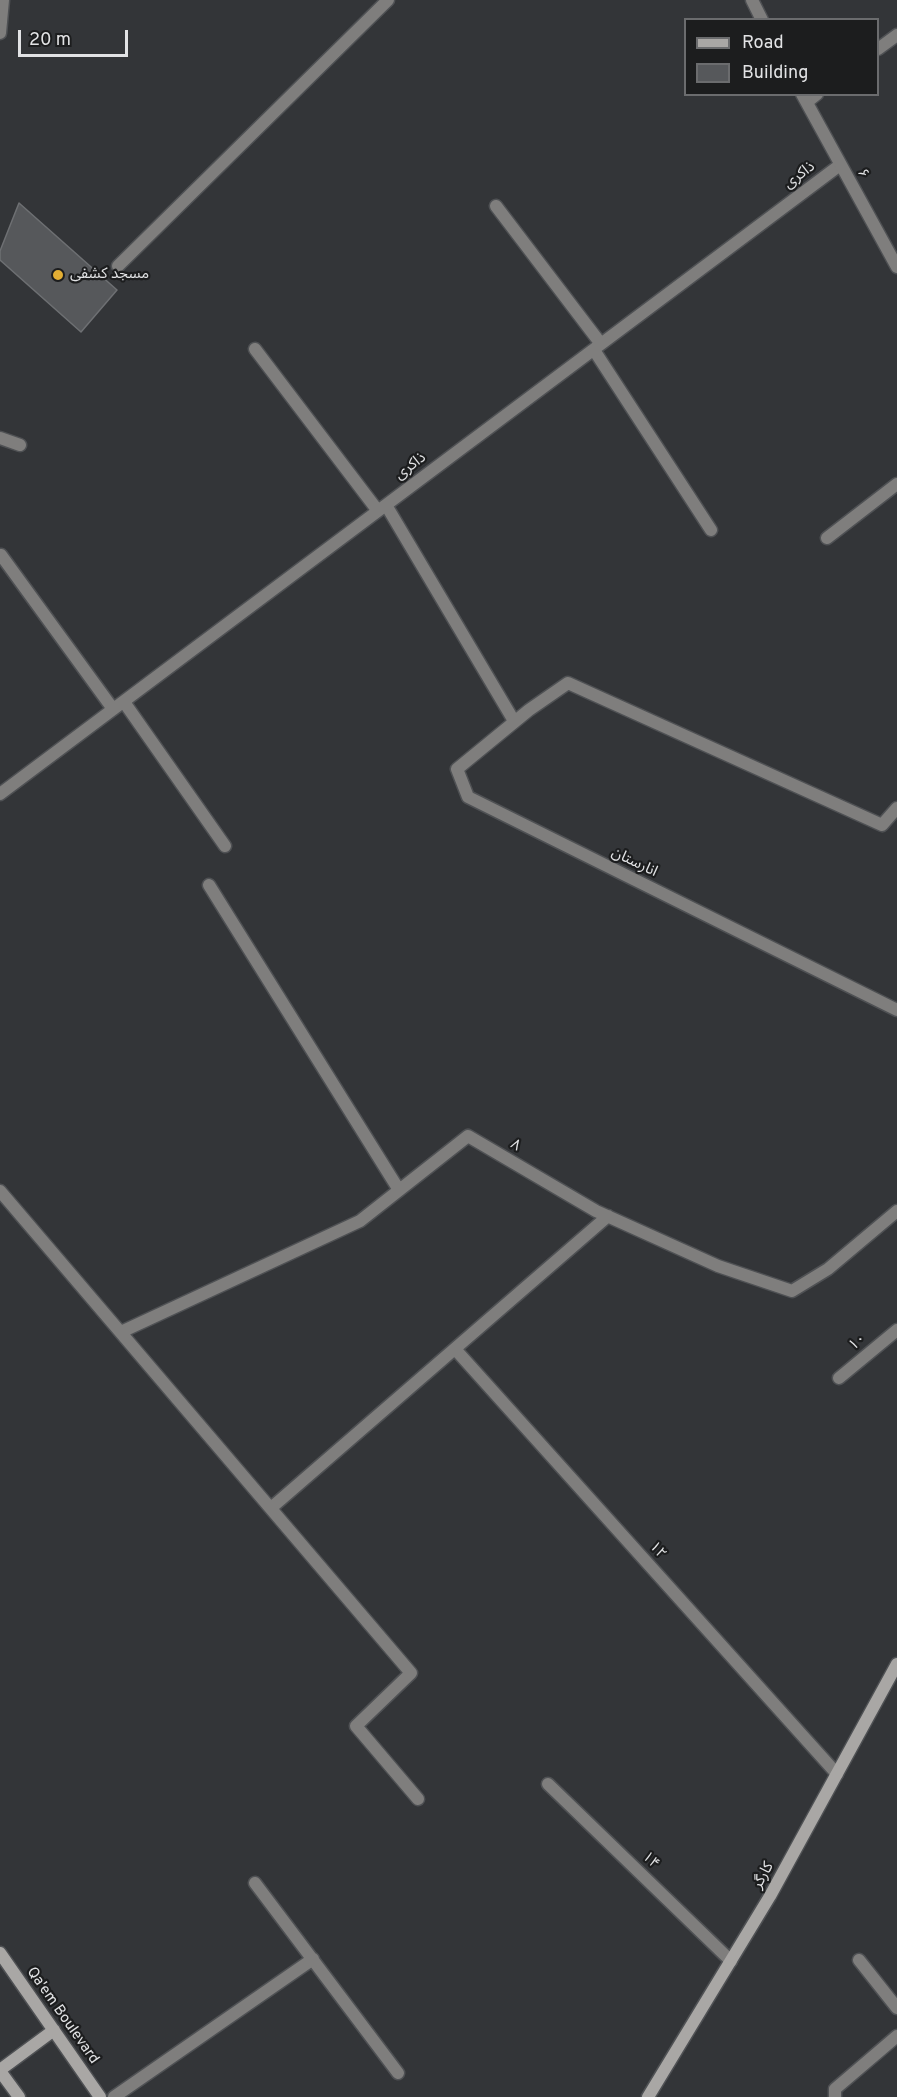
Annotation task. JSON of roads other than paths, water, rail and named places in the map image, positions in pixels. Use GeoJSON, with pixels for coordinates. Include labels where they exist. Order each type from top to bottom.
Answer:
{"type":"FeatureCollection","features":[{"type":"Feature","properties":{"kind":"main road","name":"کارگر"},"geometry":{"type":"LineString","coordinates":[[648,2097],[770,1896],[897,1665]]}},
{"type":"Feature","properties":{"kind":"main road","name":"Qa'em Boulevard"},"geometry":{"type":"LineString","coordinates":[[0,1953],[100,2097]]}},
{"type":"Feature","properties":{"kind":"main road"},"geometry":{"type":"LineString","coordinates":[[19,2097],[0,2070],[54,2030]]}},
{"type":"Feature","properties":{"kind":"street"},"geometry":{"type":"LineString","coordinates":[[0,33],[3,0]]}},
{"type":"Feature","properties":{"kind":"street"},"geometry":{"type":"LineString","coordinates":[[118,266],[388,0]]}},
{"type":"Feature","properties":{"kind":"street"},"geometry":{"type":"LineString","coordinates":[[752,0],[761,18]]}},
{"type":"Feature","properties":{"kind":"street"},"geometry":{"type":"LineString","coordinates":[[879,48],[897,34]]}},
{"type":"Feature","properties":{"kind":"street","name":"۶"},"geometry":{"type":"LineString","coordinates":[[804,98],[897,267]]}},
{"type":"Feature","properties":{"kind":"street","name":"ذاکری"},"geometry":{"type":"LineString","coordinates":[[0,794],[840,165]]}},
{"type":"Feature","properties":{"kind":"street"},"geometry":{"type":"LineString","coordinates":[[496,206],[598,347],[711,530]]}},
{"type":"Feature","properties":{"kind":"street"},"geometry":{"type":"LineString","coordinates":[[255,349],[382,508],[514,721]]}},
{"type":"Feature","properties":{"kind":"street"},"geometry":{"type":"LineString","coordinates":[[0,438],[20,445]]}},
{"type":"Feature","properties":{"kind":"street"},"geometry":{"type":"LineString","coordinates":[[827,538],[897,484]]}},
{"type":"Feature","properties":{"kind":"street"},"geometry":{"type":"LineString","coordinates":[[1,555],[113,710]]}},
{"type":"Feature","properties":{"kind":"street","name":"انارستان"},"geometry":{"type":"LineString","coordinates":[[897,808],[882,825],[568,683],[514,721],[456,769],[468,797],[897,1010]]}},
{"type":"Feature","properties":{"kind":"street"},"geometry":{"type":"LineString","coordinates":[[124,702],[225,846]]}},
{"type":"Feature","properties":{"kind":"street"},"geometry":{"type":"LineString","coordinates":[[209,885],[399,1191]]}},
{"type":"Feature","properties":{"kind":"street","name":"۸"},"geometry":{"type":"LineString","coordinates":[[121,1332],[360,1221],[468,1136],[608,1216],[718,1266],[792,1292],[828,1269],[897,1211]]}},
{"type":"Feature","properties":{"kind":"street"},"geometry":{"type":"LineString","coordinates":[[0,1191],[411,1672],[356,1726],[418,1799]]}},
{"type":"Feature","properties":{"kind":"street"},"geometry":{"type":"LineString","coordinates":[[271,1508],[608,1216]]}},
{"type":"Feature","properties":{"kind":"street","name":"۱۰"},"geometry":{"type":"LineString","coordinates":[[839,1378],[897,1330]]}},
{"type":"Feature","properties":{"kind":"street","name":"۱۲"},"geometry":{"type":"LineString","coordinates":[[455,1349],[837,1774]]}},
{"type":"Feature","properties":{"kind":"street","name":"۱۴"},"geometry":{"type":"LineString","coordinates":[[548,1784],[730,1961]]}},
{"type":"Feature","properties":{"kind":"street"},"geometry":{"type":"LineString","coordinates":[[255,1883],[398,2073]]}},
{"type":"Feature","properties":{"kind":"street"},"geometry":{"type":"LineString","coordinates":[[114,2097],[313,1959]]}},
{"type":"Feature","properties":{"kind":"street"},"geometry":{"type":"LineString","coordinates":[[859,1960],[897,2008]]}},
{"type":"Feature","properties":{"kind":"street"},"geometry":{"type":"LineString","coordinates":[[834,2097],[836,2089],[897,2036]]}},
{"type":"Feature","properties":{"kind":"place","name":"مسجد کشفی"},"geometry":{"type":"Point","coordinates":[58,275]}}]}
